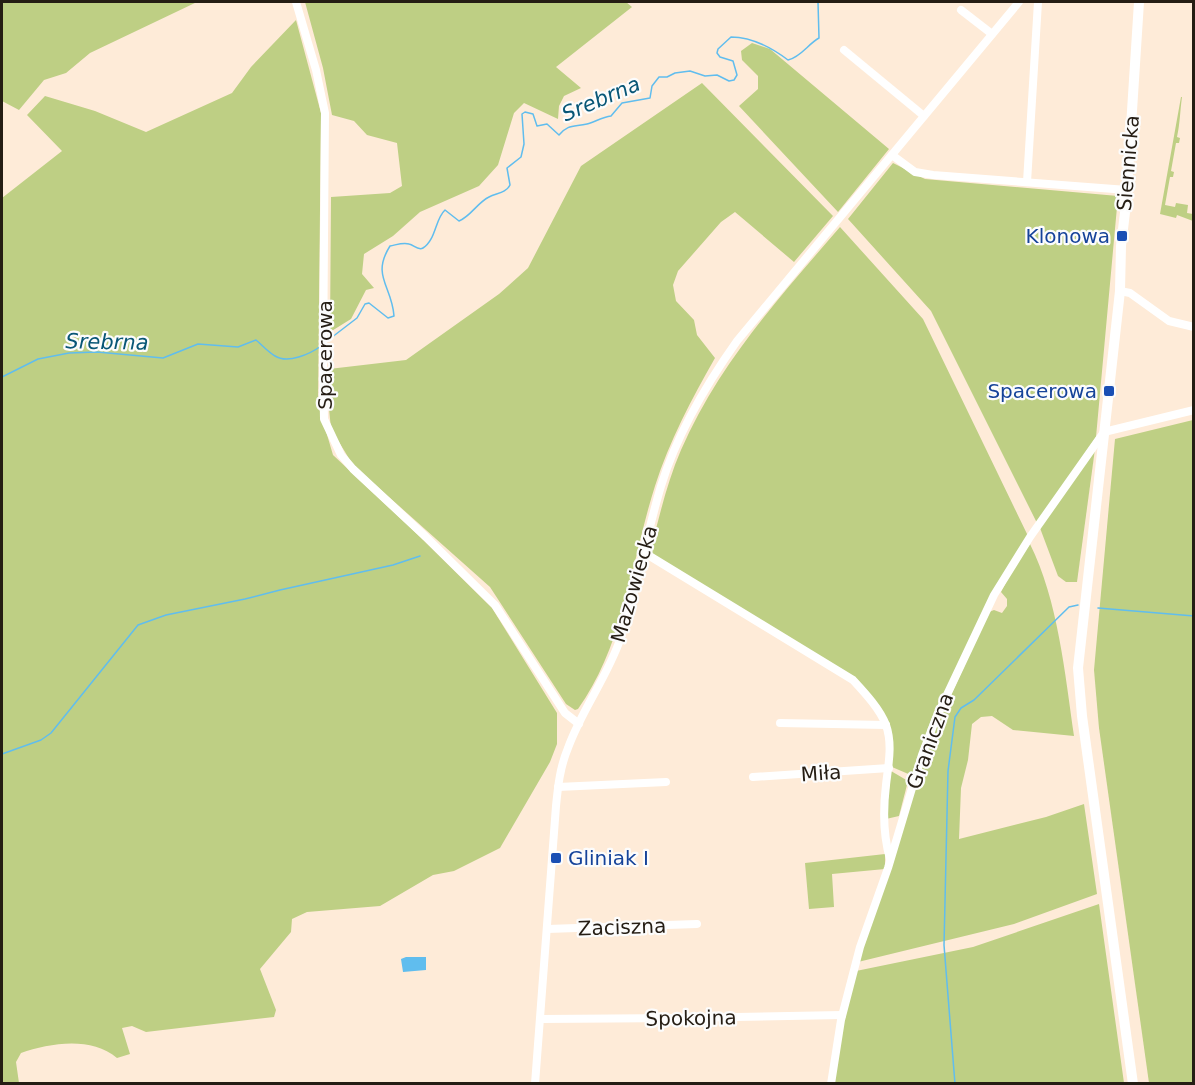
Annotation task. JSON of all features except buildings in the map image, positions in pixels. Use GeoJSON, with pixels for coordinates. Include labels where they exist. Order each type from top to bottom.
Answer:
{"type":"FeatureCollection","features":[{"type":"Feature","properties":{"kind":"main road","name":"Siennicka"},"geometry":{"type":"LineString","coordinates":[[1132,1083],[1078,679],[1079,649],[1120,291],[1139,2]]}},
{"type":"Feature","properties":{"kind":"street","name":"Spacerowa"},"geometry":{"type":"LineString","coordinates":[[296,2],[316,70],[325,113],[324,419],[341,454],[352,469],[495,605],[565,713],[579,724]]}},
{"type":"Feature","properties":{"kind":"street","name":"Mazowiecka"},"geometry":{"type":"LineString","coordinates":[[535,1083],[558,787],[563,760],[621,637],[668,466],[702,394],[737,341],[1019,2]]}},
{"type":"Feature","properties":{"kind":"street"},"geometry":{"type":"LineString","coordinates":[[1027,182],[1038,2]]}},
{"type":"Feature","properties":{"kind":"street"},"geometry":{"type":"LineString","coordinates":[[961,10],[992,34]]}},
{"type":"Feature","properties":{"kind":"street"},"geometry":{"type":"LineString","coordinates":[[844,50],[924,116]]}},
{"type":"Feature","properties":{"kind":"street"},"geometry":{"type":"LineString","coordinates":[[894,152],[915,172],[1127,190]]}},
{"type":"Feature","properties":{"kind":"street"},"geometry":{"type":"LineString","coordinates":[[1120,291],[1130,293],[1169,321],[1194,327]]}},
{"type":"Feature","properties":{"kind":"street"},"geometry":{"type":"LineString","coordinates":[[1104,432],[1194,411]]}},
{"type":"Feature","properties":{"kind":"street","name":"Graniczna"},"geometry":{"type":"LineString","coordinates":[[831,1083],[842,1015],[864,935],[936,718],[990,602],[1030,537],[1104,432]]}},
{"type":"Feature","properties":{"kind":"street"},"geometry":{"type":"LineString","coordinates":[[643,552],[853,680],[886,725],[890,747],[884,821],[885,839],[890,859]]}},
{"type":"Feature","properties":{"kind":"street"},"geometry":{"type":"LineString","coordinates":[[780,723],[886,725]]}},
{"type":"Feature","properties":{"kind":"street","name":"Miła"},"geometry":{"type":"LineString","coordinates":[[753,777],[889,768]]}},
{"type":"Feature","properties":{"kind":"street"},"geometry":{"type":"LineString","coordinates":[[558,787],[666,782]]}},
{"type":"Feature","properties":{"kind":"street","name":"Zaciszna"},"geometry":{"type":"LineString","coordinates":[[547,928],[697,924]]}},
{"type":"Feature","properties":{"kind":"street","name":"Spokojna"},"geometry":{"type":"LineString","coordinates":[[541,1019],[842,1015]]}},
{"type":"Feature","properties":{"kind":"green space"},"geometry":{"type":"Polygon","coordinates":[[[2,2],[197,2],[90,53],[66,73],[44,80],[19,110],[2,101],[2,2]]]}},
{"type":"Feature","properties":{"kind":"green space"},"geometry":{"type":"Polygon","coordinates":[[[305,2],[626,2],[632,7],[556,67],[581,88],[564,96],[559,106],[558,119],[524,103],[514,113],[498,165],[479,186],[420,212],[393,236],[364,254],[362,274],[374,288],[366,290],[351,319],[330,332],[331,197],[390,193],[402,186],[397,143],[367,135],[354,121],[332,115],[323,68],[305,2]]]}},
{"type":"Feature","properties":{"kind":"green space"},"geometry":{"type":"Polygon","coordinates":[[[296,20],[321,113],[318,404],[333,455],[492,608],[557,713],[557,744],[550,762],[500,848],[454,871],[433,875],[380,906],[307,912],[292,919],[291,932],[260,969],[276,1010],[274,1017],[146,1032],[132,1026],[122,1028],[130,1054],[117,1058],[107,1051],[83,1044],[57,1044],[32,1049],[21,1053],[16,1062],[19,1083],[2,1084],[2,198],[62,151],[27,115],[45,96],[95,111],[146,132],[232,93],[251,67],[296,20]]]}},
{"type":"Feature","properties":{"kind":"green space"},"geometry":{"type":"Polygon","coordinates":[[[752,43],[770,49],[889,149],[838,212],[739,106],[758,89],[758,76],[742,60],[741,51],[752,43]]]}},
{"type":"Feature","properties":{"kind":"green space"},"geometry":{"type":"Polygon","coordinates":[[[702,83],[833,216],[794,262],[735,212],[721,222],[678,271],[673,285],[676,301],[694,320],[697,335],[715,358],[667,453],[647,514],[617,629],[594,684],[578,709],[575,710],[566,704],[490,587],[353,465],[331,429],[327,388],[329,369],[406,360],[499,294],[528,268],[581,166],[702,83]]]}},
{"type":"Feature","properties":{"kind":"green space"},"geometry":{"type":"Polygon","coordinates":[[[1181,97],[1177,137],[1180,138],[1179,143],[1176,143],[1171,171],[1174,172],[1173,177],[1170,177],[1165,205],[1175,207],[1176,203],[1188,205],[1187,213],[1193,214],[1193,221],[1177,215],[1176,218],[1160,214],[1181,97]]]}},
{"type":"Feature","properties":{"kind":"green space"},"geometry":{"type":"Polygon","coordinates":[[[893,163],[925,179],[1118,196],[1096,437],[1037,523],[931,311],[848,219],[893,163]]]}},
{"type":"Feature","properties":{"kind":"green space"},"geometry":{"type":"Polygon","coordinates":[[[840,227],[923,319],[1028,536],[982,615],[913,776],[892,767],[890,733],[867,693],[650,552],[676,462],[713,388],[752,332],[840,227]]]}},
{"type":"Feature","properties":{"kind":"green space"},"geometry":{"type":"Polygon","coordinates":[[[1193,420],[1193,1083],[1149,1083],[1099,728],[1094,670],[1115,439],[1193,420]]]}},
{"type":"Feature","properties":{"kind":"green space"},"geometry":{"type":"Polygon","coordinates":[[[1095,449],[1077,582],[1066,582],[1058,576],[1040,528],[1095,449]]]}},
{"type":"Feature","properties":{"kind":"green space"},"geometry":{"type":"Polygon","coordinates":[[[1030,544],[1040,566],[1054,613],[1064,663],[1074,736],[1013,730],[992,716],[981,717],[972,724],[968,760],[961,788],[959,839],[1046,817],[1084,804],[1097,894],[1014,924],[858,962],[931,739],[989,612],[994,610],[1002,613],[1007,606],[1007,599],[1001,592],[1017,562],[1030,544]]]}},
{"type":"Feature","properties":{"kind":"green space"},"geometry":{"type":"Polygon","coordinates":[[[891,771],[908,781],[899,816],[886,819],[891,771]]]}},
{"type":"Feature","properties":{"kind":"green space"},"geometry":{"type":"Polygon","coordinates":[[[885,854],[885,869],[832,874],[834,907],[809,909],[805,863],[885,854]]]}},
{"type":"Feature","properties":{"kind":"green space"},"geometry":{"type":"Polygon","coordinates":[[[1099,904],[1124,1083],[833,1084],[844,1017],[856,971],[973,947],[1099,904]]]}},
{"type":"Feature","properties":{"kind":"water"},"geometry":{"type":"Polygon","coordinates":[[[426,957],[426,970],[403,972],[401,959],[426,957]]]}},
{"type":"Feature","properties":{"kind":"waterway","name":"Srebrna"},"geometry":{"type":"LineString","coordinates":[[327,341],[357,318],[365,304],[369,303],[388,318],[394,316],[382,273],[382,265],[390,246],[407,243],[421,249],[431,240],[445,210],[459,221],[485,200],[508,188],[510,185],[507,168],[521,157],[524,144],[522,114],[525,112],[533,114],[537,126],[547,124],[559,135],[568,127],[587,124],[611,116],[622,103],[650,98],[652,86],[659,77],[690,71],[705,76],[717,75],[729,81],[734,80],[737,75],[733,61],[720,57],[717,53],[718,49],[731,37],[754,41],[788,60],[801,53],[819,38],[818,2]]}},
{"type":"Feature","properties":{"kind":"waterway","name":"Srebrna"},"geometry":{"type":"LineString","coordinates":[[2,377],[38,359],[69,353],[97,352],[163,358],[198,344],[238,347],[256,340],[275,356],[286,359],[305,355],[321,346]]}},
{"type":"Feature","properties":{"kind":"waterway"},"geometry":{"type":"LineString","coordinates":[[2,754],[41,740],[51,733],[138,625],[166,615],[393,565],[420,556]]}},
{"type":"Feature","properties":{"kind":"waterway"},"geometry":{"type":"LineString","coordinates":[[955,1084],[944,945],[948,771],[955,717],[961,708],[974,700],[1069,607],[1078,605]]}},
{"type":"Feature","properties":{"kind":"waterway"},"geometry":{"type":"LineString","coordinates":[[1098,608],[1194,616]]}},
{"type":"Feature","properties":{"kind":"place","name":"Klonowa"},"geometry":{"type":"Point","coordinates":[1122,236]}},
{"type":"Feature","properties":{"kind":"place","name":"Spacerowa"},"geometry":{"type":"Point","coordinates":[1109,391]}},
{"type":"Feature","properties":{"kind":"place","name":"Gliniak I"},"geometry":{"type":"Point","coordinates":[556,858]}}]}
